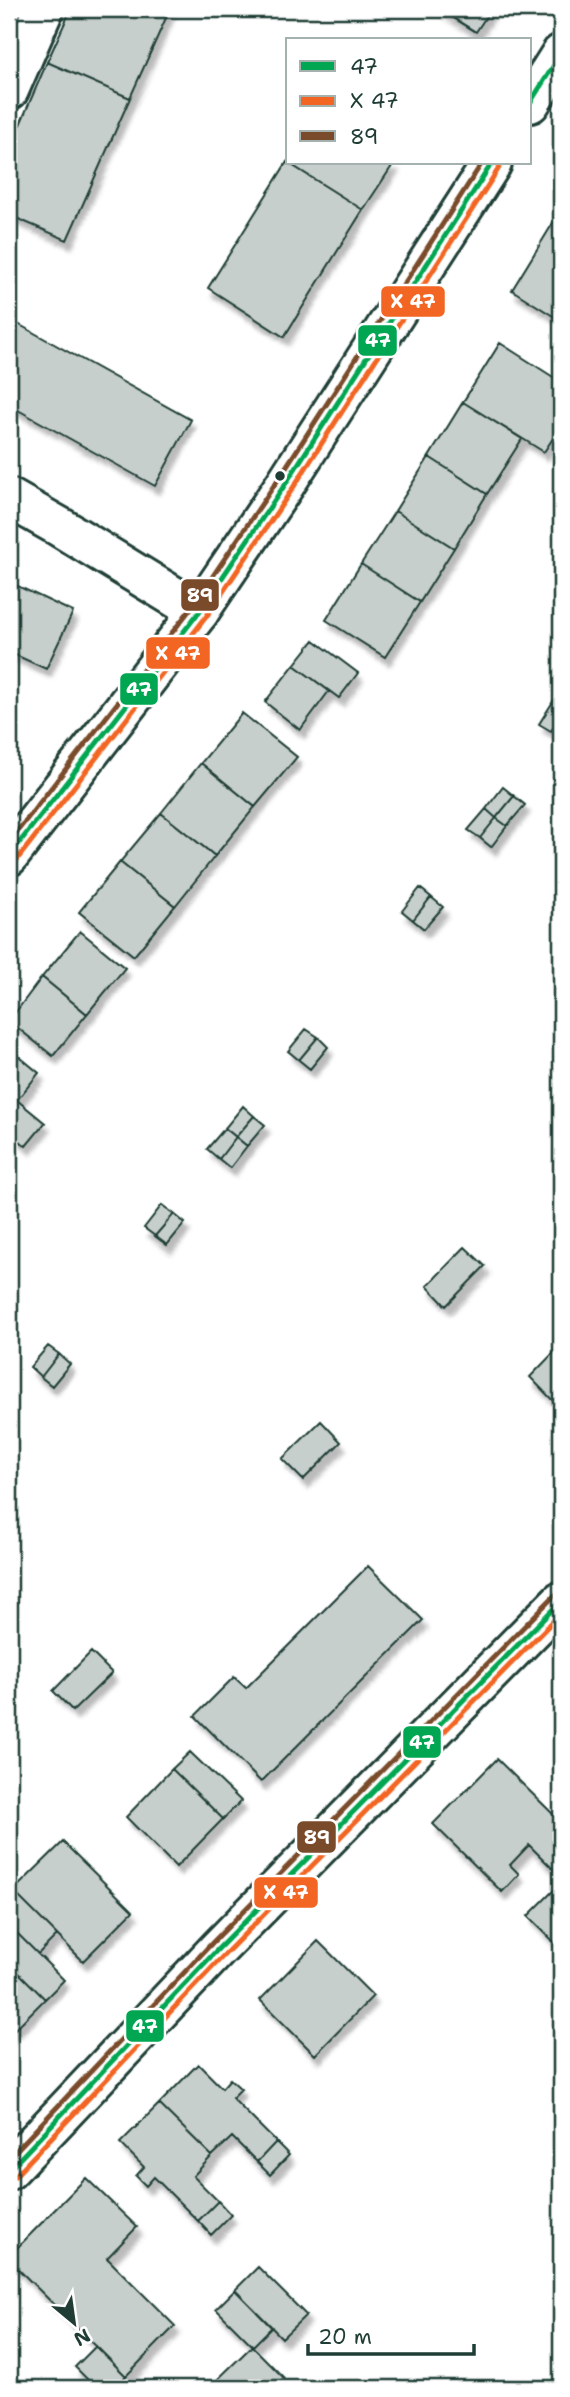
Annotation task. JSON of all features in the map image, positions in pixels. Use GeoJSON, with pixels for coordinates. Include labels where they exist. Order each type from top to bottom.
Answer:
{"type":"FeatureCollection","features":[{"type":"Feature","properties":{"kind":"street"},"geometry":{"type":"LineString","coordinates":[[9,89],[44,9]]}},
{"type":"Feature","properties":{"kind":"street"},"geometry":{"type":"LineString","coordinates":[[532,100],[561,54]]}},
{"type":"Feature","properties":{"kind":"street"},"geometry":{"type":"LineString","coordinates":[[9,856],[199,612],[284,486],[491,164]]}},
{"type":"Feature","properties":{"kind":"street"},"geometry":{"type":"LineString","coordinates":[[9,498],[199,612]]}},
{"type":"Feature","properties":{"kind":"street"},"geometry":{"type":"LineString","coordinates":[[9,2170],[219,1948],[561,1601]]}},
{"type":"Feature","properties":{"kind":"building"},"geometry":{"type":"Polygon","coordinates":[[[71,9],[170,9],[130,98],[47,62],[71,9]]]}},
{"type":"Feature","properties":{"kind":"building"},"geometry":{"type":"Polygon","coordinates":[[[439,9],[491,9],[476,32],[439,9]]]}},
{"type":"Feature","properties":{"kind":"building"},"geometry":{"type":"Polygon","coordinates":[[[47,62],[130,98],[67,240],[9,215],[9,150],[47,62]]]}},
{"type":"Feature","properties":{"kind":"building"},"geometry":{"type":"Polygon","coordinates":[[[286,164],[363,210],[284,337],[208,288],[286,164]]]}},
{"type":"Feature","properties":{"kind":"building"},"geometry":{"type":"Polygon","coordinates":[[[291,164],[393,164],[363,210],[291,164]]]}},
{"type":"Feature","properties":{"kind":"building"},"geometry":{"type":"Polygon","coordinates":[[[561,210],[561,321],[512,290],[561,210]]]}},
{"type":"Feature","properties":{"kind":"building"},"geometry":{"type":"Polygon","coordinates":[[[9,319],[191,420],[155,486],[9,405],[9,319]]]}},
{"type":"Feature","properties":{"kind":"building"},"geometry":{"type":"Polygon","coordinates":[[[500,343],[561,382],[561,426],[544,452],[463,402],[500,343]]]}},
{"type":"Feature","properties":{"kind":"building"},"geometry":{"type":"Polygon","coordinates":[[[463,402],[522,439],[487,494],[429,457],[463,402]]]}},
{"type":"Feature","properties":{"kind":"building"},"geometry":{"type":"Polygon","coordinates":[[[429,457],[487,494],[454,548],[395,511],[429,457]]]}},
{"type":"Feature","properties":{"kind":"building"},"geometry":{"type":"Polygon","coordinates":[[[395,511],[454,548],[420,602],[361,564],[395,511]]]}},
{"type":"Feature","properties":{"kind":"building"},"geometry":{"type":"Polygon","coordinates":[[[361,564],[420,602],[385,657],[326,620],[361,564]]]}},
{"type":"Feature","properties":{"kind":"building"},"geometry":{"type":"Polygon","coordinates":[[[9,582],[73,612],[46,669],[9,652],[9,582]]]}},
{"type":"Feature","properties":{"kind":"building"},"geometry":{"type":"Polygon","coordinates":[[[314,640],[358,673],[339,698],[294,665],[314,640]]]}},
{"type":"Feature","properties":{"kind":"building"},"geometry":{"type":"Polygon","coordinates":[[[294,665],[329,691],[300,730],[265,702],[294,665]]]}},
{"type":"Feature","properties":{"kind":"building"},"geometry":{"type":"Polygon","coordinates":[[[554,700],[561,704],[561,716],[551,731],[539,724],[554,700]]]}},
{"type":"Feature","properties":{"kind":"building"},"geometry":{"type":"Polygon","coordinates":[[[242,713],[297,757],[255,807],[201,763],[242,713]]]}},
{"type":"Feature","properties":{"kind":"building"},"geometry":{"type":"Polygon","coordinates":[[[201,763],[255,807],[215,856],[161,813],[201,763]]]}},
{"type":"Feature","properties":{"kind":"building"},"geometry":{"type":"Polygon","coordinates":[[[503,787],[514,796],[496,818],[486,809],[503,787]]]}},
{"type":"Feature","properties":{"kind":"building"},"geometry":{"type":"Polygon","coordinates":[[[514,796],[525,805],[507,826],[496,818],[514,796]]]}},
{"type":"Feature","properties":{"kind":"building"},"geometry":{"type":"Polygon","coordinates":[[[486,809],[496,818],[480,838],[468,830],[486,809]]]}},
{"type":"Feature","properties":{"kind":"building"},"geometry":{"type":"Polygon","coordinates":[[[161,813],[215,856],[175,906],[120,862],[161,813]]]}},
{"type":"Feature","properties":{"kind":"building"},"geometry":{"type":"Polygon","coordinates":[[[496,818],[507,826],[491,847],[480,838],[496,818]]]}},
{"type":"Feature","properties":{"kind":"building"},"geometry":{"type":"Polygon","coordinates":[[[120,862],[175,906],[134,956],[79,912],[120,862]]]}},
{"type":"Feature","properties":{"kind":"building"},"geometry":{"type":"Polygon","coordinates":[[[420,888],[431,897],[413,920],[402,911],[420,888]]]}},
{"type":"Feature","properties":{"kind":"building"},"geometry":{"type":"Polygon","coordinates":[[[431,897],[443,907],[424,929],[413,920],[431,897]]]}},
{"type":"Feature","properties":{"kind":"building"},"geometry":{"type":"Polygon","coordinates":[[[80,931],[125,968],[87,1014],[42,977],[80,931]]]}},
{"type":"Feature","properties":{"kind":"building"},"geometry":{"type":"Polygon","coordinates":[[[42,977],[87,1014],[53,1056],[9,1021],[42,977]]]}},
{"type":"Feature","properties":{"kind":"building"},"geometry":{"type":"Polygon","coordinates":[[[306,1029],[318,1037],[299,1060],[288,1051],[306,1029]]]}},
{"type":"Feature","properties":{"kind":"building"},"geometry":{"type":"Polygon","coordinates":[[[318,1037],[328,1047],[310,1069],[299,1060],[318,1037]]]}},
{"type":"Feature","properties":{"kind":"building"},"geometry":{"type":"Polygon","coordinates":[[[9,1048],[39,1073],[17,1100],[45,1123],[26,1146],[9,1132],[9,1048]]]}},
{"type":"Feature","properties":{"kind":"building"},"geometry":{"type":"Polygon","coordinates":[[[243,1106],[254,1116],[236,1137],[225,1128],[243,1106]]]}},
{"type":"Feature","properties":{"kind":"building"},"geometry":{"type":"Polygon","coordinates":[[[254,1116],[265,1125],[247,1146],[236,1137],[254,1116]]]}},
{"type":"Feature","properties":{"kind":"building"},"geometry":{"type":"Polygon","coordinates":[[[225,1128],[236,1137],[219,1159],[207,1149],[225,1128]]]}},
{"type":"Feature","properties":{"kind":"building"},"geometry":{"type":"Polygon","coordinates":[[[236,1137],[247,1146],[230,1168],[219,1159],[236,1137]]]}},
{"type":"Feature","properties":{"kind":"building"},"geometry":{"type":"Polygon","coordinates":[[[162,1205],[174,1214],[155,1236],[144,1228],[162,1205]]]}},
{"type":"Feature","properties":{"kind":"building"},"geometry":{"type":"Polygon","coordinates":[[[174,1214],[185,1223],[167,1245],[155,1236],[174,1214]]]}},
{"type":"Feature","properties":{"kind":"building"},"geometry":{"type":"Polygon","coordinates":[[[465,1247],[485,1266],[446,1306],[427,1286],[465,1247]]]}},
{"type":"Feature","properties":{"kind":"building"},"geometry":{"type":"Polygon","coordinates":[[[561,1345],[561,1409],[530,1377],[561,1345]]]}},
{"type":"Feature","properties":{"kind":"building"},"geometry":{"type":"Polygon","coordinates":[[[48,1346],[59,1354],[41,1377],[30,1367],[48,1346]]]}},
{"type":"Feature","properties":{"kind":"building"},"geometry":{"type":"Polygon","coordinates":[[[59,1354],[70,1364],[52,1386],[41,1377],[59,1354]]]}},
{"type":"Feature","properties":{"kind":"building"},"geometry":{"type":"Polygon","coordinates":[[[321,1421],[341,1442],[303,1480],[282,1459],[321,1421]]]}},
{"type":"Feature","properties":{"kind":"building"},"geometry":{"type":"Polygon","coordinates":[[[368,1566],[423,1620],[261,1782],[195,1716],[234,1677],[246,1688],[368,1566]]]}},
{"type":"Feature","properties":{"kind":"building"},"geometry":{"type":"Polygon","coordinates":[[[91,1652],[112,1673],[73,1711],[53,1691],[91,1652]]]}},
{"type":"Feature","properties":{"kind":"building"},"geometry":{"type":"Polygon","coordinates":[[[190,1752],[241,1801],[223,1819],[172,1769],[190,1752]]]}},
{"type":"Feature","properties":{"kind":"building"},"geometry":{"type":"Polygon","coordinates":[[[497,1759],[561,1822],[561,1877],[529,1845],[510,1865],[519,1874],[502,1892],[433,1824],[497,1759]]]}},
{"type":"Feature","properties":{"kind":"building"},"geometry":{"type":"Polygon","coordinates":[[[172,1769],[223,1819],[176,1867],[126,1817],[172,1769]]]}},
{"type":"Feature","properties":{"kind":"building"},"geometry":{"type":"Polygon","coordinates":[[[63,1842],[133,1911],[83,1961],[13,1891],[63,1842]]]}},
{"type":"Feature","properties":{"kind":"building"},"geometry":{"type":"Polygon","coordinates":[[[561,1883],[561,1949],[528,1916],[561,1883]]]}},
{"type":"Feature","properties":{"kind":"building"},"geometry":{"type":"Polygon","coordinates":[[[13,1891],[57,1935],[38,1954],[9,1925],[9,1896],[13,1891]]]}},
{"type":"Feature","properties":{"kind":"building"},"geometry":{"type":"Polygon","coordinates":[[[16,1932],[64,1980],[45,1999],[9,1963],[9,1939],[16,1932]]]}},
{"type":"Feature","properties":{"kind":"building"},"geometry":{"type":"Polygon","coordinates":[[[318,1941],[373,1996],[315,2055],[260,2000],[318,1941]]]}},
{"type":"Feature","properties":{"kind":"building"},"geometry":{"type":"Polygon","coordinates":[[[9,1963],[45,1999],[9,2035],[9,1963]]]}},
{"type":"Feature","properties":{"kind":"building"},"geometry":{"type":"Polygon","coordinates":[[[198,2064],[222,2088],[230,2079],[241,2089],[232,2098],[276,2142],[257,2162],[232,2137],[212,2156],[159,2104],[198,2064]]]}},
{"type":"Feature","properties":{"kind":"building"},"geometry":{"type":"Polygon","coordinates":[[[159,2104],[212,2156],[193,2176],[218,2201],[198,2221],[154,2177],[146,2186],[136,2176],[144,2167],[120,2143],[159,2104]]]}},
{"type":"Feature","properties":{"kind":"building"},"geometry":{"type":"Polygon","coordinates":[[[276,2142],[289,2155],[270,2175],[257,2162],[276,2142]]]}},
{"type":"Feature","properties":{"kind":"building"},"geometry":{"type":"Polygon","coordinates":[[[86,2178],[137,2227],[107,2258],[175,2326],[126,2376],[9,2260],[9,2256],[86,2178]]]}},
{"type":"Feature","properties":{"kind":"building"},"geometry":{"type":"Polygon","coordinates":[[[218,2201],[231,2215],[211,2235],[198,2221],[218,2201]]]}},
{"type":"Feature","properties":{"kind":"building"},"geometry":{"type":"Polygon","coordinates":[[[258,2267],[306,2315],[282,2338],[235,2290],[258,2267]]]}},
{"type":"Feature","properties":{"kind":"building"},"geometry":{"type":"Polygon","coordinates":[[[235,2290],[272,2327],[253,2346],[216,2309],[235,2290]]]}},
{"type":"Feature","properties":{"kind":"building"},"geometry":{"type":"Polygon","coordinates":[[[96,2346],[126,2376],[114,2388],[96,2388],[75,2367],[96,2346]]]}},
{"type":"Feature","properties":{"kind":"building"},"geometry":{"type":"Polygon","coordinates":[[[252,2346],[284,2378],[274,2388],[227,2388],[218,2379],[252,2346]]]}},
{"type":"Feature","properties":{"kind":"transit line","name":"47"},"geometry":{"type":"LineString","coordinates":[[532,100],[561,54]]}},
{"type":"Feature","properties":{"kind":"transit line","name":"89"},"geometry":{"type":"LineString","coordinates":[[9,842],[192,607],[277,481],[481,164]]}},
{"type":"Feature","properties":{"kind":"transit line","name":"47"},"geometry":{"type":"LineString","coordinates":[[9,856],[199,612],[284,486],[491,164]]}},
{"type":"Feature","properties":{"kind":"transit line"},"geometry":{"type":"LineString","coordinates":[[16,861],[206,617],[291,491],[499,168]]}},
{"type":"Feature","properties":{"kind":"transit line","name":"89"},"geometry":{"type":"LineString","coordinates":[[9,2158],[213,1942],[555,1595]]}},
{"type":"Feature","properties":{"kind":"transit line","name":"47"},"geometry":{"type":"LineString","coordinates":[[9,2170],[219,1948],[561,1601]]}},
{"type":"Feature","properties":{"kind":"transit line"},"geometry":{"type":"LineString","coordinates":[[15,2176],[225,1954],[561,1613]]}}]}
